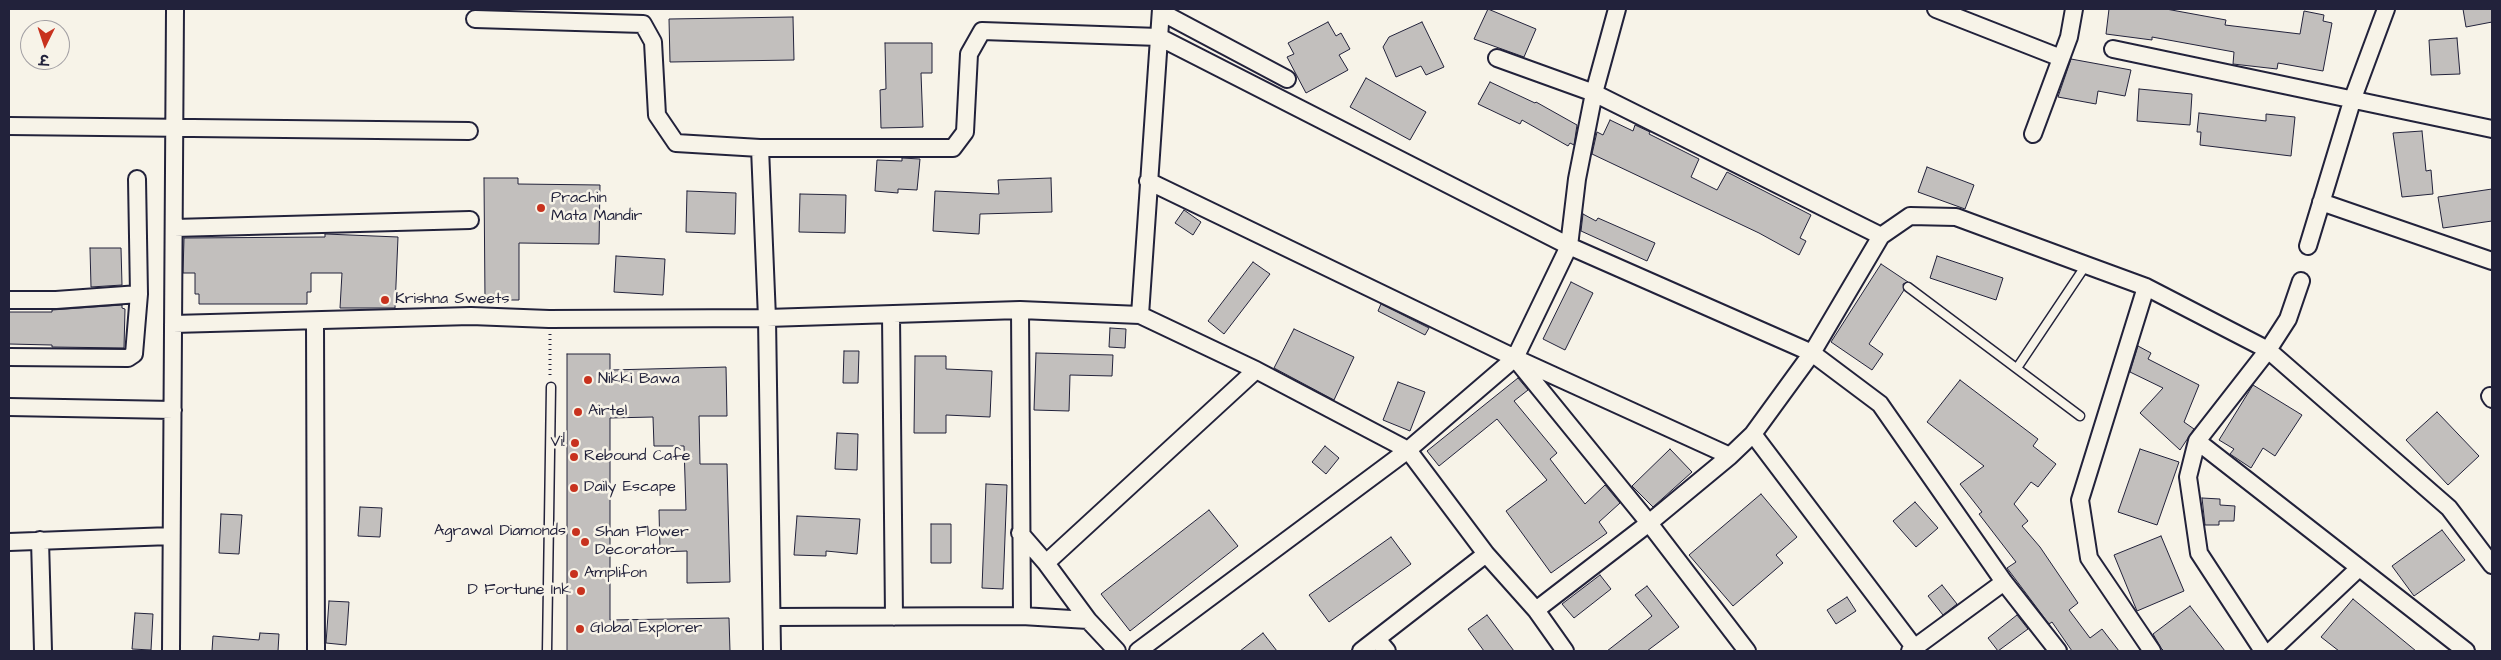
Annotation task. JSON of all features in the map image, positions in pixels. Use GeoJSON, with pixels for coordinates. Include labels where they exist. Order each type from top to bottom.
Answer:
{"type":"FeatureCollection","features":[{"type":"Feature","properties":{"kind":"street"},"geometry":{"type":"LineString","coordinates":[[171,651],[175,9]]}},
{"type":"Feature","properties":{"kind":"street"},"geometry":{"type":"LineString","coordinates":[[1138,651],[1408,450],[1516,358],[1569,246],[1577,179],[1594,93],[1617,9]]}},
{"type":"Feature","properties":{"kind":"street"},"geometry":{"type":"LineString","coordinates":[[1936,9],[2061,58]]}},
{"type":"Feature","properties":{"kind":"street"},"geometry":{"type":"LineString","coordinates":[[2034,134],[2069,37],[2074,9]]}},
{"type":"Feature","properties":{"kind":"street"},"geometry":{"type":"LineString","coordinates":[[2308,246],[2353,98],[2386,9]]}},
{"type":"Feature","properties":{"kind":"street"},"geometry":{"type":"LineString","coordinates":[[1140,315],[1161,10],[1287,79]]}},
{"type":"Feature","properties":{"kind":"street"},"geometry":{"type":"LineString","coordinates":[[475,19],[643,24],[653,42],[657,115],[676,143],[760,148],[954,148],[964,132],[969,54],[982,31],[1159,37],[1569,246],[1812,353],[1880,404],[2004,582],[2058,651]]}},
{"type":"Feature","properties":{"kind":"street"},"geometry":{"type":"LineString","coordinates":[[2113,49],[2353,98],[2492,129]]}},
{"type":"Feature","properties":{"kind":"street"},"geometry":{"type":"LineString","coordinates":[[1497,58],[1594,93],[1881,236]]}},
{"type":"Feature","properties":{"kind":"street"},"geometry":{"type":"LineString","coordinates":[[9,126],[469,131]]}},
{"type":"Feature","properties":{"kind":"street"},"geometry":{"type":"LineString","coordinates":[[760,148],[767,318],[772,651]]}},
{"type":"Feature","properties":{"kind":"street"},"geometry":{"type":"LineString","coordinates":[[9,357],[128,358],[134,354],[139,294],[136,179]]}},
{"type":"Feature","properties":{"kind":"street"},"geometry":{"type":"LineString","coordinates":[[1148,181],[1516,358],[1730,456]]}},
{"type":"Feature","properties":{"kind":"street"},"geometry":{"type":"LineString","coordinates":[[2321,202],[2492,261]]}},
{"type":"Feature","properties":{"kind":"street"},"geometry":{"type":"LineString","coordinates":[[1536,610],[1649,523],[1730,456],[1752,434],[1812,353],[1881,236],[1910,216],[1956,217],[2146,287],[2268,350],[2449,508],[2492,565]]}},
{"type":"Feature","properties":{"kind":"street"},"geometry":{"type":"LineString","coordinates":[[174,228],[470,220]]}},
{"type":"Feature","properties":{"kind":"street"},"geometry":{"type":"LineString","coordinates":[[2263,651],[2200,553],[2188,477],[2196,442],[2268,350],[2288,319],[2301,281]]}},
{"type":"Feature","properties":{"kind":"street"},"geometry":{"type":"LineString","coordinates":[[2146,287],[2080,500],[2089,558],[2152,651]]}},
{"type":"Feature","properties":{"kind":"street"},"geometry":{"type":"LineString","coordinates":[[9,300],[56,300],[139,294]]}},
{"type":"Feature","properties":{"kind":"street"},"geometry":{"type":"LineString","coordinates":[[173,324],[471,316],[550,319],[891,316],[1020,310],[1140,315],[1256,370],[1408,450],[1486,554],[1536,610],[1565,651]]}},
{"type":"Feature","properties":{"kind":"street"},"geometry":{"type":"LineString","coordinates":[[1020,310],[1022,616]]}},
{"type":"Feature","properties":{"kind":"street"},"geometry":{"type":"LineString","coordinates":[[891,316],[894,617]]}},
{"type":"Feature","properties":{"kind":"street"},"geometry":{"type":"LineString","coordinates":[[315,321],[316,651]]}},
{"type":"Feature","properties":{"kind":"street"},"geometry":{"type":"LineString","coordinates":[[1516,358],[1649,523],[1747,651]]}},
{"type":"Feature","properties":{"kind":"street"},"geometry":{"type":"LineString","coordinates":[[1046,562],[1256,370]]}},
{"type":"Feature","properties":{"kind":"street"},"geometry":{"type":"LineString","coordinates":[[9,407],[173,410]]}},
{"type":"Feature","properties":{"kind":"street"},"geometry":{"type":"LineString","coordinates":[[1752,434],[1914,650],[2004,582]]}},
{"type":"Feature","properties":{"kind":"street"},"geometry":{"type":"LineString","coordinates":[[2196,442],[2466,651]]}},
{"type":"Feature","properties":{"kind":"street"},"geometry":{"type":"LineString","coordinates":[[1020,533],[1046,562],[1088,620],[1117,651]]}},
{"type":"Feature","properties":{"kind":"street"},"geometry":{"type":"LineString","coordinates":[[9,542],[171,536]]}},
{"type":"Feature","properties":{"kind":"street"},"geometry":{"type":"LineString","coordinates":[[40,540],[43,651]]}},
{"type":"Feature","properties":{"kind":"street"},"geometry":{"type":"LineString","coordinates":[[1361,651],[1382,645],[1486,554]]}},
{"type":"Feature","properties":{"kind":"street"},"geometry":{"type":"LineString","coordinates":[[2272,651],[2359,568]]}},
{"type":"Feature","properties":{"kind":"street"},"geometry":{"type":"LineString","coordinates":[[772,617],[1022,616],[1088,620]]}},
{"type":"Feature","properties":{"kind":"lane"},"geometry":{"type":"LineString","coordinates":[[2017,368],[2086,265]]}},
{"type":"Feature","properties":{"kind":"lane"},"geometry":{"type":"LineString","coordinates":[[1908,287],[2080,416]]}},
{"type":"Feature","properties":{"kind":"lane"},"geometry":{"type":"LineString","coordinates":[[548,651],[551,387]]}},
{"type":"Feature","properties":{"kind":"path"},"geometry":{"type":"LineString","coordinates":[[550,319],[550,364]]}},
{"type":"Feature","properties":{"kind":"building"},"geometry":{"type":"Polygon","coordinates":[[[1488,9],[1536,29],[1524,57],[1474,39],[1488,9]]]}},
{"type":"Feature","properties":{"kind":"building"},"geometry":{"type":"Polygon","coordinates":[[[2109,9],[2166,9],[2226,20],[2225,25],[2300,34],[2304,11],[2324,15],[2323,21],[2332,23],[2323,71],[2278,63],[2277,69],[2233,64],[2234,52],[2152,37],[2152,40],[2106,34],[2109,9]]]}},
{"type":"Feature","properties":{"kind":"building"},"geometry":{"type":"Polygon","coordinates":[[[2463,9],[2492,9],[2492,22],[2466,27],[2463,9]]]}},
{"type":"Feature","properties":{"kind":"building"},"geometry":{"type":"Polygon","coordinates":[[[793,17],[794,60],[670,62],[669,19],[793,17]]]}},
{"type":"Feature","properties":{"kind":"building"},"geometry":{"type":"Polygon","coordinates":[[[1328,22],[1336,36],[1341,33],[1350,49],[1339,55],[1348,70],[1306,93],[1287,57],[1294,54],[1288,43],[1328,22]]]}},
{"type":"Feature","properties":{"kind":"building"},"geometry":{"type":"Polygon","coordinates":[[[1422,22],[1444,67],[1426,75],[1421,66],[1396,77],[1383,47],[1389,37],[1422,22]]]}},
{"type":"Feature","properties":{"kind":"building"},"geometry":{"type":"Polygon","coordinates":[[[2457,38],[2460,74],[2431,75],[2429,40],[2457,38]]]}},
{"type":"Feature","properties":{"kind":"building"},"geometry":{"type":"Polygon","coordinates":[[[885,43],[932,43],[932,73],[921,73],[923,127],[881,128],[880,90],[886,89],[885,43]]]}},
{"type":"Feature","properties":{"kind":"building"},"geometry":{"type":"Polygon","coordinates":[[[2071,59],[2131,70],[2125,96],[2098,91],[2096,104],[2058,97],[2071,59]]]}},
{"type":"Feature","properties":{"kind":"building"},"geometry":{"type":"Polygon","coordinates":[[[1366,78],[1426,112],[1410,140],[1350,107],[1366,78]]]}},
{"type":"Feature","properties":{"kind":"building"},"geometry":{"type":"Polygon","coordinates":[[[1490,82],[1536,102],[1577,125],[1574,145],[1570,143],[1568,146],[1522,120],[1520,124],[1478,104],[1490,82]]]}},
{"type":"Feature","properties":{"kind":"building"},"geometry":{"type":"Polygon","coordinates":[[[2139,89],[2192,94],[2190,125],[2137,121],[2139,89]]]}},
{"type":"Feature","properties":{"kind":"building"},"geometry":{"type":"Polygon","coordinates":[[[2199,113],[2266,121],[2266,114],[2295,117],[2291,156],[2200,145],[2201,132],[2197,132],[2199,113]]]}},
{"type":"Feature","properties":{"kind":"building"},"geometry":{"type":"Polygon","coordinates":[[[1610,120],[1633,131],[1635,125],[1699,159],[1691,177],[1717,190],[1727,172],[1811,215],[1800,238],[1806,241],[1799,255],[1759,233],[1592,154],[1597,132],[1603,135],[1610,120]]]}},
{"type":"Feature","properties":{"kind":"building"},"geometry":{"type":"Polygon","coordinates":[[[2422,131],[2426,171],[2431,170],[2433,194],[2402,197],[2393,133],[2422,131]]]}},
{"type":"Feature","properties":{"kind":"building"},"geometry":{"type":"Polygon","coordinates":[[[902,158],[920,159],[917,190],[898,189],[898,193],[875,191],[877,160],[902,161],[902,158]]]}},
{"type":"Feature","properties":{"kind":"building"},"geometry":{"type":"Polygon","coordinates":[[[1927,167],[1974,185],[1965,209],[1918,192],[1927,167]]]}},
{"type":"Feature","properties":{"kind":"building"},"geometry":{"type":"Polygon","coordinates":[[[484,178],[518,178],[518,184],[600,185],[599,244],[519,243],[519,300],[485,300],[484,178]]]}},
{"type":"Feature","properties":{"kind":"building"},"geometry":{"type":"Polygon","coordinates":[[[1051,178],[1052,212],[980,214],[979,234],[933,231],[935,191],[999,194],[998,180],[1051,178]]]}},
{"type":"Feature","properties":{"kind":"building"},"geometry":{"type":"Polygon","coordinates":[[[2492,189],[2492,221],[2443,228],[2438,197],[2492,189]]]}},
{"type":"Feature","properties":{"kind":"building"},"geometry":{"type":"Polygon","coordinates":[[[687,191],[736,193],[735,234],[686,232],[687,191]]]}},
{"type":"Feature","properties":{"kind":"building"},"geometry":{"type":"Polygon","coordinates":[[[800,194],[846,195],[845,233],[799,232],[800,194]]]}},
{"type":"Feature","properties":{"kind":"building"},"geometry":{"type":"Polygon","coordinates":[[[1184,210],[1201,222],[1193,235],[1175,223],[1184,210]]]}},
{"type":"Feature","properties":{"kind":"building"},"geometry":{"type":"Polygon","coordinates":[[[1583,214],[1596,221],[1598,218],[1655,243],[1647,261],[1581,231],[1583,214]]]}},
{"type":"Feature","properties":{"kind":"building"},"geometry":{"type":"Polygon","coordinates":[[[325,234],[398,237],[395,308],[340,308],[342,273],[311,273],[311,292],[307,292],[307,304],[199,304],[199,294],[195,294],[195,273],[183,273],[184,238],[325,237],[325,234]]]}},
{"type":"Feature","properties":{"kind":"building"},"geometry":{"type":"Polygon","coordinates":[[[90,248],[121,248],[122,285],[91,287],[90,248]]]}},
{"type":"Feature","properties":{"kind":"building"},"geometry":{"type":"Polygon","coordinates":[[[616,256],[665,259],[663,295],[614,292],[616,256]]]}},
{"type":"Feature","properties":{"kind":"building"},"geometry":{"type":"Polygon","coordinates":[[[1937,256],[2003,278],[1996,300],[1930,278],[1937,256]]]}},
{"type":"Feature","properties":{"kind":"building"},"geometry":{"type":"Polygon","coordinates":[[[1253,262],[1270,274],[1224,334],[1208,321],[1253,262]]]}},
{"type":"Feature","properties":{"kind":"building"},"geometry":{"type":"Polygon","coordinates":[[[1881,264],[1908,282],[1903,284],[1904,290],[1869,344],[1883,354],[1872,370],[1831,342],[1881,264]]]}},
{"type":"Feature","properties":{"kind":"building"},"geometry":{"type":"Polygon","coordinates":[[[1571,282],[1593,293],[1565,350],[1543,339],[1571,282]]]}},
{"type":"Feature","properties":{"kind":"building"},"geometry":{"type":"Polygon","coordinates":[[[1381,304],[1429,328],[1425,335],[1378,311],[1381,304]]]}},
{"type":"Feature","properties":{"kind":"building"},"geometry":{"type":"Polygon","coordinates":[[[122,305],[122,308],[125,309],[124,348],[52,347],[52,345],[9,344],[9,312],[52,312],[52,310],[122,305]]]}},
{"type":"Feature","properties":{"kind":"building"},"geometry":{"type":"Polygon","coordinates":[[[1110,328],[1126,329],[1125,348],[1109,347],[1110,328]]]}},
{"type":"Feature","properties":{"kind":"building"},"geometry":{"type":"Polygon","coordinates":[[[1294,329],[1354,357],[1334,400],[1274,368],[1294,329]]]}},
{"type":"Feature","properties":{"kind":"building"},"geometry":{"type":"Polygon","coordinates":[[[2138,346],[2151,353],[2148,359],[2199,385],[2184,422],[2194,429],[2180,450],[2140,413],[2163,388],[2130,372],[2138,346]]]}},
{"type":"Feature","properties":{"kind":"building"},"geometry":{"type":"Polygon","coordinates":[[[844,351],[859,351],[858,383],[843,383],[844,351]]]}},
{"type":"Feature","properties":{"kind":"building"},"geometry":{"type":"Polygon","coordinates":[[[1036,353],[1113,355],[1112,376],[1070,375],[1069,411],[1034,410],[1036,353]]]}},
{"type":"Feature","properties":{"kind":"building"},"geometry":{"type":"Polygon","coordinates":[[[567,354],[610,354],[610,370],[726,367],[727,416],[699,416],[700,464],[727,464],[730,582],[687,583],[687,551],[660,552],[659,510],[686,510],[684,446],[654,446],[653,417],[610,418],[610,620],[729,618],[730,651],[567,651],[567,354]]]}},
{"type":"Feature","properties":{"kind":"building"},"geometry":{"type":"Polygon","coordinates":[[[915,356],[946,356],[946,369],[992,371],[990,417],[946,415],[946,433],[914,433],[915,356]]]}},
{"type":"Feature","properties":{"kind":"building"},"geometry":{"type":"Polygon","coordinates":[[[1518,378],[1528,390],[1514,401],[1557,453],[1550,459],[1585,504],[1605,485],[1620,503],[1599,522],[1607,533],[1551,573],[1506,511],[1547,480],[1497,419],[1439,466],[1427,451],[1518,378]]]}},
{"type":"Feature","properties":{"kind":"building"},"geometry":{"type":"Polygon","coordinates":[[[1960,380],[2038,439],[2033,446],[2056,464],[2038,487],[2031,482],[2014,504],[2028,521],[2022,526],[2040,547],[2078,603],[2069,610],[2090,638],[2102,629],[2119,651],[2072,651],[2052,622],[2049,624],[2007,568],[2016,562],[1979,514],[1982,512],[1960,484],[1984,466],[1927,422],[1960,380]]]}},
{"type":"Feature","properties":{"kind":"building"},"geometry":{"type":"Polygon","coordinates":[[[1398,382],[1425,392],[1410,431],[1383,420],[1398,382]]]}},
{"type":"Feature","properties":{"kind":"building"},"geometry":{"type":"Polygon","coordinates":[[[2253,385],[2302,415],[2275,456],[2263,448],[2251,468],[2230,454],[2234,449],[2219,440],[2253,385]]]}},
{"type":"Feature","properties":{"kind":"building"},"geometry":{"type":"Polygon","coordinates":[[[2437,412],[2479,456],[2448,485],[2406,440],[2437,412]]]}},
{"type":"Feature","properties":{"kind":"building"},"geometry":{"type":"Polygon","coordinates":[[[837,433],[858,434],[857,470],[835,469],[837,433]]]}},
{"type":"Feature","properties":{"kind":"building"},"geometry":{"type":"Polygon","coordinates":[[[1325,446],[1339,458],[1326,474],[1312,462],[1325,446]]]}},
{"type":"Feature","properties":{"kind":"building"},"geometry":{"type":"Polygon","coordinates":[[[1670,449],[1692,472],[1653,507],[1632,486],[1670,449]]]}},
{"type":"Feature","properties":{"kind":"building"},"geometry":{"type":"Polygon","coordinates":[[[2140,449],[2179,462],[2157,525],[2118,512],[2140,449]]]}},
{"type":"Feature","properties":{"kind":"building"},"geometry":{"type":"Polygon","coordinates":[[[986,484],[1007,485],[1003,589],[982,588],[986,484]]]}},
{"type":"Feature","properties":{"kind":"building"},"geometry":{"type":"Polygon","coordinates":[[[1761,494],[1797,537],[1776,555],[1783,563],[1733,606],[1689,555],[1761,494]]]}},
{"type":"Feature","properties":{"kind":"building"},"geometry":{"type":"Polygon","coordinates":[[[2202,498],[2220,499],[2220,505],[2235,506],[2234,521],[2219,521],[2219,525],[2205,525],[2202,498]]]}},
{"type":"Feature","properties":{"kind":"building"},"geometry":{"type":"Polygon","coordinates":[[[1915,502],[1938,528],[1916,547],[1893,521],[1915,502]]]}},
{"type":"Feature","properties":{"kind":"building"},"geometry":{"type":"Polygon","coordinates":[[[360,507],[382,508],[380,537],[358,536],[360,507]]]}},
{"type":"Feature","properties":{"kind":"building"},"geometry":{"type":"Polygon","coordinates":[[[1209,510],[1238,546],[1130,631],[1101,594],[1209,510]]]}},
{"type":"Feature","properties":{"kind":"building"},"geometry":{"type":"Polygon","coordinates":[[[221,514],[242,515],[239,554],[219,553],[221,514]]]}},
{"type":"Feature","properties":{"kind":"building"},"geometry":{"type":"Polygon","coordinates":[[[797,516],[860,519],[857,554],[826,551],[826,556],[794,555],[797,516]]]}},
{"type":"Feature","properties":{"kind":"building"},"geometry":{"type":"Polygon","coordinates":[[[931,524],[951,524],[951,563],[931,563],[931,524]]]}},
{"type":"Feature","properties":{"kind":"building"},"geometry":{"type":"Polygon","coordinates":[[[2442,530],[2465,560],[2414,596],[2392,566],[2442,530]]]}},
{"type":"Feature","properties":{"kind":"building"},"geometry":{"type":"Polygon","coordinates":[[[2161,536],[2184,591],[2137,611],[2114,555],[2161,536]]]}},
{"type":"Feature","properties":{"kind":"building"},"geometry":{"type":"Polygon","coordinates":[[[1391,537],[1411,564],[1329,622],[1309,595],[1391,537]]]}},
{"type":"Feature","properties":{"kind":"building"},"geometry":{"type":"Polygon","coordinates":[[[1600,575],[1611,589],[1574,618],[1562,604],[1600,575]]]}},
{"type":"Feature","properties":{"kind":"building"},"geometry":{"type":"Polygon","coordinates":[[[1942,585],[1957,604],[1943,615],[1928,596],[1942,585]]]}},
{"type":"Feature","properties":{"kind":"building"},"geometry":{"type":"Polygon","coordinates":[[[1647,586],[1679,627],[1647,651],[1607,651],[1652,616],[1635,595],[1647,586]]]}},
{"type":"Feature","properties":{"kind":"building"},"geometry":{"type":"Polygon","coordinates":[[[1847,597],[1856,611],[1836,624],[1827,610],[1847,597]]]}},
{"type":"Feature","properties":{"kind":"building"},"geometry":{"type":"Polygon","coordinates":[[[2353,599],[2416,651],[2339,651],[2321,637],[2353,599]]]}},
{"type":"Feature","properties":{"kind":"building"},"geometry":{"type":"Polygon","coordinates":[[[329,601],[349,602],[346,645],[326,643],[329,601]]]}},
{"type":"Feature","properties":{"kind":"building"},"geometry":{"type":"Polygon","coordinates":[[[2190,606],[2225,651],[2164,651],[2161,648],[2153,634],[2190,606]]]}},
{"type":"Feature","properties":{"kind":"building"},"geometry":{"type":"Polygon","coordinates":[[[135,613],[153,614],[151,650],[132,649],[135,613]]]}},
{"type":"Feature","properties":{"kind":"building"},"geometry":{"type":"Polygon","coordinates":[[[1487,615],[1514,651],[1484,651],[1468,629],[1487,615]]]}},
{"type":"Feature","properties":{"kind":"building"},"geometry":{"type":"Polygon","coordinates":[[[2017,615],[2028,629],[1998,651],[1988,638],[2017,615]]]}},
{"type":"Feature","properties":{"kind":"building"},"geometry":{"type":"Polygon","coordinates":[[[260,633],[279,634],[278,651],[212,651],[213,636],[259,640],[260,633]]]}},
{"type":"Feature","properties":{"kind":"building"},"geometry":{"type":"Polygon","coordinates":[[[1263,633],[1277,651],[1240,651],[1263,633]]]}},
{"type":"Feature","properties":{"kind":"place","name":"Prachin Mata Mandir"},"geometry":{"type":"Point","coordinates":[541,208]}},
{"type":"Feature","properties":{"kind":"place","name":"Krishna Sweets"},"geometry":{"type":"Point","coordinates":[385,300]}},
{"type":"Feature","properties":{"kind":"place","name":"Nikki Bawa"},"geometry":{"type":"Point","coordinates":[588,380]}},
{"type":"Feature","properties":{"kind":"place","name":"Airtel"},"geometry":{"type":"Point","coordinates":[578,412]}},
{"type":"Feature","properties":{"kind":"place","name":"Vi!"},"geometry":{"type":"Point","coordinates":[575,443]}},
{"type":"Feature","properties":{"kind":"place","name":"Rebound Cafe"},"geometry":{"type":"Point","coordinates":[574,457]}},
{"type":"Feature","properties":{"kind":"place","name":"Daily Escape"},"geometry":{"type":"Point","coordinates":[574,488]}},
{"type":"Feature","properties":{"kind":"place","name":"Agrawal Diamonds"},"geometry":{"type":"Point","coordinates":[576,532]}},
{"type":"Feature","properties":{"kind":"place","name":"Shan Flower Decorator"},"geometry":{"type":"Point","coordinates":[585,542]}},
{"type":"Feature","properties":{"kind":"place","name":"Amplifon"},"geometry":{"type":"Point","coordinates":[574,574]}},
{"type":"Feature","properties":{"kind":"place","name":"D Fortune Ink"},"geometry":{"type":"Point","coordinates":[581,591]}},
{"type":"Feature","properties":{"kind":"place","name":"Global Explorer"},"geometry":{"type":"Point","coordinates":[580,629]}}]}
